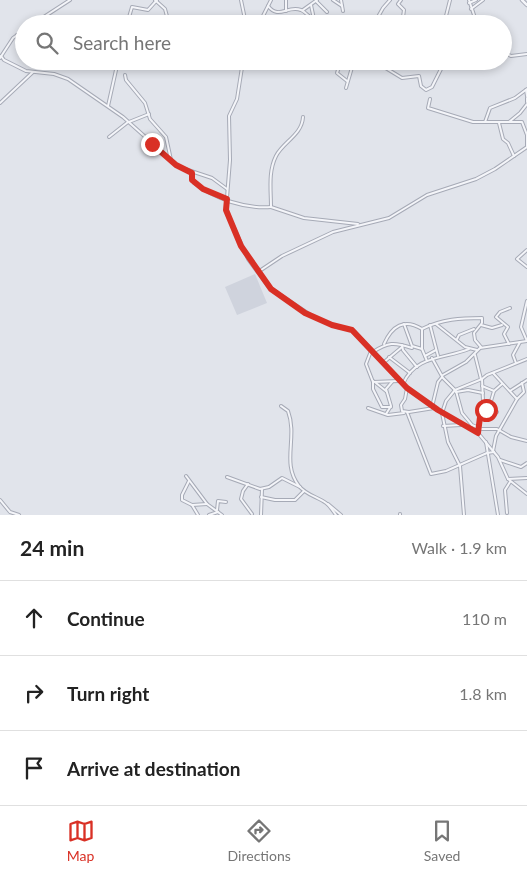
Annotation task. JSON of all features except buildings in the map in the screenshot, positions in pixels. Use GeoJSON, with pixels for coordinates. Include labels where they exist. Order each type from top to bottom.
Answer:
{"type":"FeatureCollection","features":[{"type":"Feature","properties":{"kind":"street"},"geometry":{"type":"LineString","coordinates":[[47,15],[70,0]]}},
{"type":"Feature","properties":{"kind":"street"},"geometry":{"type":"LineString","coordinates":[[130,15],[132,7],[148,10],[156,0],[165,8],[167,15]]}},
{"type":"Feature","properties":{"kind":"street"},"geometry":{"type":"LineString","coordinates":[[241,0],[244,15]]}},
{"type":"Feature","properties":{"kind":"street"},"geometry":{"type":"LineString","coordinates":[[264,15],[271,0]]}},
{"type":"Feature","properties":{"kind":"street"},"geometry":{"type":"LineString","coordinates":[[286,0],[286,11]]}},
{"type":"Feature","properties":{"kind":"street"},"geometry":{"type":"LineString","coordinates":[[333,0],[342,6]]}},
{"type":"Feature","properties":{"kind":"street"},"geometry":{"type":"LineString","coordinates":[[341,0],[343,10]]}},
{"type":"Feature","properties":{"kind":"street"},"geometry":{"type":"LineString","coordinates":[[379,15],[390,0]]}},
{"type":"Feature","properties":{"kind":"street"},"geometry":{"type":"LineString","coordinates":[[401,0],[398,4],[404,10],[403,15]]}},
{"type":"Feature","properties":{"kind":"street"},"geometry":{"type":"LineString","coordinates":[[446,15],[450,0]]}},
{"type":"Feature","properties":{"kind":"street"},"geometry":{"type":"LineString","coordinates":[[473,15],[469,2],[476,0]]}},
{"type":"Feature","properties":{"kind":"street"},"geometry":{"type":"LineString","coordinates":[[471,10],[483,0]]}},
{"type":"Feature","properties":{"kind":"street"},"geometry":{"type":"LineString","coordinates":[[522,0],[527,5]]}},
{"type":"Feature","properties":{"kind":"street"},"geometry":{"type":"LineString","coordinates":[[268,6],[278,13],[302,11],[315,1],[327,12]]}},
{"type":"Feature","properties":{"kind":"street"},"geometry":{"type":"LineString","coordinates":[[311,5],[313,15]]}},
{"type":"Feature","properties":{"kind":"street"},"geometry":{"type":"LineString","coordinates":[[302,11],[308,15]]}},
{"type":"Feature","properties":{"kind":"street"},"geometry":{"type":"LineString","coordinates":[[15,38],[1,57],[15,65]]}},
{"type":"Feature","properties":{"kind":"street"},"geometry":{"type":"LineString","coordinates":[[512,56],[527,54]]}},
{"type":"Feature","properties":{"kind":"street"},"geometry":{"type":"LineString","coordinates":[[28,70],[65,77],[108,106],[179,167],[192,173],[212,178],[227,189]]}},
{"type":"Feature","properties":{"kind":"street"},"geometry":{"type":"LineString","coordinates":[[108,106],[116,70]]}},
{"type":"Feature","properties":{"kind":"street"},"geometry":{"type":"LineString","coordinates":[[241,70],[236,99],[229,116],[230,160],[226,210],[241,246],[258,272],[271,289],[300,309],[327,324],[352,330],[407,388],[433,408],[478,433],[500,460],[510,482],[527,494]]}},
{"type":"Feature","properties":{"kind":"street"},"geometry":{"type":"LineString","coordinates":[[338,70],[337,73],[347,81]]}},
{"type":"Feature","properties":{"kind":"street"},"geometry":{"type":"LineString","coordinates":[[346,88],[350,70]]}},
{"type":"Feature","properties":{"kind":"street"},"geometry":{"type":"LineString","coordinates":[[389,70],[402,78],[419,76],[421,86],[426,90],[432,87],[440,70]]}},
{"type":"Feature","properties":{"kind":"street"},"geometry":{"type":"LineString","coordinates":[[0,103],[33,72]]}},
{"type":"Feature","properties":{"kind":"street"},"geometry":{"type":"LineString","coordinates":[[125,75],[126,80],[145,103],[155,125],[166,137],[171,160]]}},
{"type":"Feature","properties":{"kind":"street"},"geometry":{"type":"LineString","coordinates":[[485,122],[490,108],[514,99],[526,90],[527,103],[520,113],[509,122]]}},
{"type":"Feature","properties":{"kind":"street"},"geometry":{"type":"LineString","coordinates":[[258,272],[282,256],[327,235],[360,224],[389,218],[427,195],[468,183],[495,170],[527,147],[527,135],[522,122],[471,122],[428,108],[430,99]]}},
{"type":"Feature","properties":{"kind":"street"},"geometry":{"type":"LineString","coordinates":[[109,137],[128,122],[149,114]]}},
{"type":"Feature","properties":{"kind":"street"},"geometry":{"type":"LineString","coordinates":[[271,208],[271,178],[274,162],[279,151],[299,130],[303,117]]}},
{"type":"Feature","properties":{"kind":"street"},"geometry":{"type":"LineString","coordinates":[[499,122],[503,139],[508,142],[514,156]]}},
{"type":"Feature","properties":{"kind":"street"},"geometry":{"type":"LineString","coordinates":[[192,173],[192,180],[199,186],[252,208],[271,208],[304,218],[360,224]]}},
{"type":"Feature","properties":{"kind":"street"},"geometry":{"type":"LineString","coordinates":[[527,250],[517,259],[527,267]]}},
{"type":"Feature","properties":{"kind":"street"},"geometry":{"type":"LineString","coordinates":[[433,408],[438,382],[442,376],[475,354],[477,350],[527,341],[521,327],[527,301]]}},
{"type":"Feature","properties":{"kind":"street"},"geometry":{"type":"LineString","coordinates":[[509,344],[504,334],[508,327],[498,321],[496,316],[510,308]]}},
{"type":"Feature","properties":{"kind":"street"},"geometry":{"type":"LineString","coordinates":[[422,329],[454,318],[481,318],[480,325],[475,329],[460,334],[458,339]]}},
{"type":"Feature","properties":{"kind":"street"},"geometry":{"type":"LineString","coordinates":[[436,323],[469,348],[477,350]]}},
{"type":"Feature","properties":{"kind":"street"},"geometry":{"type":"LineString","coordinates":[[391,407],[386,391],[374,382],[366,364],[372,351],[384,344],[390,331],[404,324],[413,324],[422,329]]}},
{"type":"Feature","properties":{"kind":"street"},"geometry":{"type":"LineString","coordinates":[[404,324],[413,347]]}},
{"type":"Feature","properties":{"kind":"street"},"geometry":{"type":"LineString","coordinates":[[430,325],[438,356]]}},
{"type":"Feature","properties":{"kind":"street"},"geometry":{"type":"LineString","coordinates":[[480,325],[492,328],[504,325]]}},
{"type":"Feature","properties":{"kind":"street"},"geometry":{"type":"LineString","coordinates":[[422,329],[422,349],[427,361]]}},
{"type":"Feature","properties":{"kind":"street"},"geometry":{"type":"LineString","coordinates":[[475,329],[475,340],[481,348]]}},
{"type":"Feature","properties":{"kind":"street"},"geometry":{"type":"LineString","coordinates":[[516,363],[512,356],[520,342]]}},
{"type":"Feature","properties":{"kind":"street"},"geometry":{"type":"LineString","coordinates":[[384,344],[422,349]]}},
{"type":"Feature","properties":{"kind":"street"},"geometry":{"type":"LineString","coordinates":[[383,362],[402,346]]}},
{"type":"Feature","properties":{"kind":"street"},"geometry":{"type":"LineString","coordinates":[[402,346],[417,367]]}},
{"type":"Feature","properties":{"kind":"street"},"geometry":{"type":"LineString","coordinates":[[403,384],[410,373],[432,358],[452,355],[469,348]]}},
{"type":"Feature","properties":{"kind":"street"},"geometry":{"type":"LineString","coordinates":[[425,356],[436,350]]}},
{"type":"Feature","properties":{"kind":"street"},"geometry":{"type":"LineString","coordinates":[[475,354],[482,379],[483,393],[483,402],[477,428],[478,433]]}},
{"type":"Feature","properties":{"kind":"street"},"geometry":{"type":"LineString","coordinates":[[389,357],[410,373]]}},
{"type":"Feature","properties":{"kind":"street"},"geometry":{"type":"LineString","coordinates":[[432,358],[442,376],[456,391],[460,411],[477,428],[499,430],[511,437],[527,441]]}},
{"type":"Feature","properties":{"kind":"street"},"geometry":{"type":"LineString","coordinates":[[464,515],[459,464],[448,442],[444,426],[442,413],[446,401],[456,391],[527,359]]}},
{"type":"Feature","properties":{"kind":"street"},"geometry":{"type":"LineString","coordinates":[[493,373],[517,399]]}},
{"type":"Feature","properties":{"kind":"street"},"geometry":{"type":"LineString","coordinates":[[510,392],[527,380]]}},
{"type":"Feature","properties":{"kind":"street"},"geometry":{"type":"LineString","coordinates":[[386,391],[393,381]]}},
{"type":"Feature","properties":{"kind":"street"},"geometry":{"type":"LineString","coordinates":[[374,382],[399,381]]}},
{"type":"Feature","properties":{"kind":"street"},"geometry":{"type":"LineString","coordinates":[[374,382],[373,389],[382,407],[391,407]]}},
{"type":"Feature","properties":{"kind":"street"},"geometry":{"type":"LineString","coordinates":[[490,460],[499,430],[517,399],[524,392],[522,383]]}},
{"type":"Feature","properties":{"kind":"street"},"geometry":{"type":"LineString","coordinates":[[483,402],[491,401],[494,391],[503,384]]}},
{"type":"Feature","properties":{"kind":"street"},"geometry":{"type":"LineString","coordinates":[[482,386],[494,391]]}},
{"type":"Feature","properties":{"kind":"street"},"geometry":{"type":"LineString","coordinates":[[407,388],[405,399],[401,405],[402,410],[406,412],[431,474],[446,471],[459,464],[493,452]]}},
{"type":"Feature","properties":{"kind":"street"},"geometry":{"type":"LineString","coordinates":[[456,391],[468,390],[483,393]]}},
{"type":"Feature","properties":{"kind":"street"},"geometry":{"type":"LineString","coordinates":[[281,406],[289,414],[292,444],[289,464],[300,487]]}},
{"type":"Feature","properties":{"kind":"street"},"geometry":{"type":"LineString","coordinates":[[386,414],[391,407]]}},
{"type":"Feature","properties":{"kind":"street"},"geometry":{"type":"LineString","coordinates":[[368,408],[386,414],[433,408]]}},
{"type":"Feature","properties":{"kind":"street"},"geometry":{"type":"LineString","coordinates":[[481,409],[497,412]]}},
{"type":"Feature","properties":{"kind":"street"},"geometry":{"type":"LineString","coordinates":[[444,426],[462,425]]}},
{"type":"Feature","properties":{"kind":"street"},"geometry":{"type":"LineString","coordinates":[[486,442],[498,515]]}},
{"type":"Feature","properties":{"kind":"street"},"geometry":{"type":"LineString","coordinates":[[500,460],[520,467],[527,463]]}},
{"type":"Feature","properties":{"kind":"street"},"geometry":{"type":"LineString","coordinates":[[186,476],[207,504],[222,515]]}},
{"type":"Feature","properties":{"kind":"street"},"geometry":{"type":"LineString","coordinates":[[227,477],[262,489],[282,478],[300,487],[341,515]]}},
{"type":"Feature","properties":{"kind":"street"},"geometry":{"type":"LineString","coordinates":[[508,479],[527,478]]}},
{"type":"Feature","properties":{"kind":"street"},"geometry":{"type":"LineString","coordinates":[[189,481],[183,492],[182,500],[192,505],[207,504]]}},
{"type":"Feature","properties":{"kind":"street"},"geometry":{"type":"LineString","coordinates":[[507,513],[505,490],[510,482]]}},
{"type":"Feature","properties":{"kind":"street"},"geometry":{"type":"LineString","coordinates":[[248,484],[243,491],[241,499],[252,515]]}},
{"type":"Feature","properties":{"kind":"street"},"geometry":{"type":"LineString","coordinates":[[262,489],[262,515]]}},
{"type":"Feature","properties":{"kind":"street"},"geometry":{"type":"LineString","coordinates":[[261,497],[295,500],[304,491]]}},
{"type":"Feature","properties":{"kind":"street"},"geometry":{"type":"LineString","coordinates":[[0,500],[10,512],[19,515]]}},
{"type":"Feature","properties":{"kind":"street"},"geometry":{"type":"LineString","coordinates":[[218,512],[218,501],[226,502]]}},
{"type":"Feature","properties":{"kind":"street"},"geometry":{"type":"LineString","coordinates":[[327,504],[336,515]]}},
{"type":"Feature","properties":{"kind":"street"},"geometry":{"type":"LineString","coordinates":[[192,505],[198,515]]}},
{"type":"Feature","properties":{"kind":"street"},"geometry":{"type":"LineString","coordinates":[[252,515],[253,509]]}},
{"type":"Feature","properties":{"kind":"street"},"geometry":{"type":"LineString","coordinates":[[209,515],[218,512]]}},
{"type":"Feature","properties":{"kind":"shaded area"},"geometry":{"type":"Polygon","coordinates":[[[255,274],[267,303],[237,315],[225,287],[255,274]]]}},
{"type":"Feature","properties":{"kind":"route"},"geometry":{"type":"LineString","coordinates":[[152,144],[176,165],[192,173],[191,177],[194,183],[209,192],[227,199],[226,210],[241,246],[268,286],[289,302],[320,320],[337,327],[352,330],[407,388],[434,408],[462,425],[478,433],[477,424],[481,409],[486,410]]}}]}
